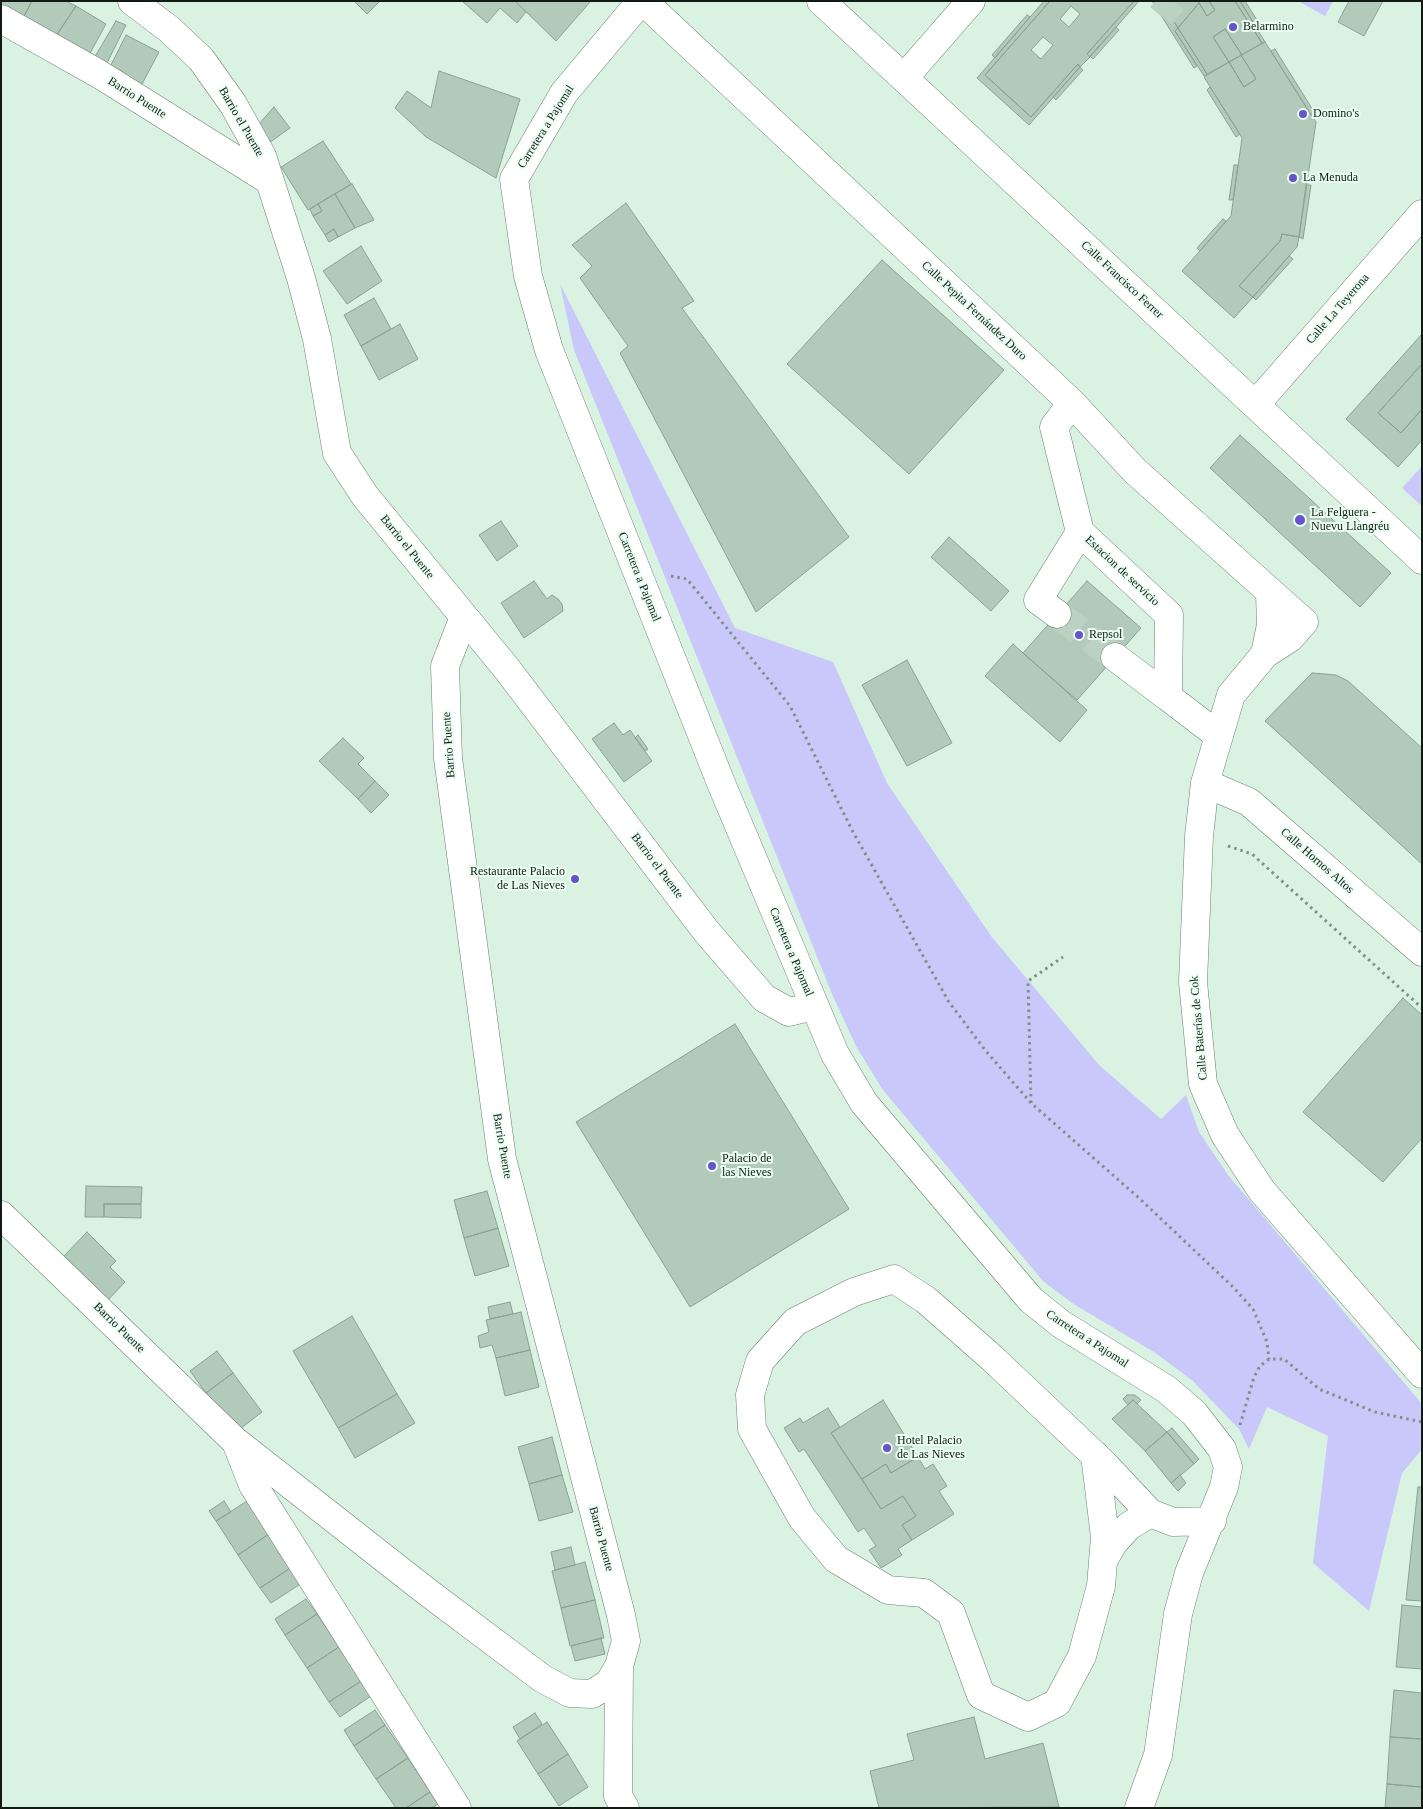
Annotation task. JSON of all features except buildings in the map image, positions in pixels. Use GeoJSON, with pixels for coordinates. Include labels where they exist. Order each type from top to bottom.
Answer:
{"type":"FeatureCollection","features":[{"type":"Feature","properties":{"kind":"street","name":"Barrio el Puente"},"geometry":{"type":"LineString","coordinates":[[132,1],[169,29],[201,59],[233,104],[262,156],[302,278],[317,339],[337,453],[365,496],[507,669],[706,931],[764,998],[788,1012],[814,1006]]}},
{"type":"Feature","properties":{"kind":"street","name":"Calle Pepita Fernández Duro"},"geometry":{"type":"LineString","coordinates":[[642,1],[1072,403],[1135,471],[1270,594],[1304,622]]}},
{"type":"Feature","properties":{"kind":"street","name":"Carretera a Pajomal"},"geometry":{"type":"LineString","coordinates":[[642,1],[564,93],[514,178],[528,276],[548,350],[725,792],[814,1006],[835,1054],[864,1103],[1031,1300],[1061,1324],[1166,1389],[1194,1414],[1222,1449],[1228,1468],[1224,1487],[1212,1521],[1189,1574],[1178,1614],[1158,1755],[1139,1808]]}},
{"type":"Feature","properties":{"kind":"street","name":"Calle Francisco Ferrer"},"geometry":{"type":"LineString","coordinates":[[820,1],[1422,560]]}},
{"type":"Feature","properties":{"kind":"street"},"geometry":{"type":"LineString","coordinates":[[904,78],[971,1]]}},
{"type":"Feature","properties":{"kind":"street","name":"Barrio Puente"},"geometry":{"type":"LineString","coordinates":[[1,19],[100,74],[270,181]]}},
{"type":"Feature","properties":{"kind":"street","name":"Calle La Teyerona"},"geometry":{"type":"LineString","coordinates":[[1256,404],[1422,214]]}},
{"type":"Feature","properties":{"kind":"street","name":"Estacion de servicio"},"geometry":{"type":"LineString","coordinates":[[1072,403],[1054,427],[1080,532],[1169,615],[1168,697]]}},
{"type":"Feature","properties":{"kind":"street","name":"Estacion de servicio"},"geometry":{"type":"LineString","coordinates":[[1057,614],[1038,600],[1080,532]]}},
{"type":"Feature","properties":{"kind":"street","name":"Calle Baterías de Cok"},"geometry":{"type":"LineString","coordinates":[[1265,654],[1272,625],[1270,594]]}},
{"type":"Feature","properties":{"kind":"street","name":"Barrio Puente"},"geometry":{"type":"LineString","coordinates":[[1,1215],[235,1441],[426,1591],[543,1679],[570,1693],[592,1694],[609,1683],[619,1666],[626,1641],[621,1615],[502,1159],[448,758],[445,666],[464,617]]}},
{"type":"Feature","properties":{"kind":"street","name":"Calle Baterías de Cok"},"geometry":{"type":"LineString","coordinates":[[1304,622],[1290,638],[1265,654],[1230,695],[1205,783],[1199,836],[1193,982],[1203,1084],[1225,1134],[1262,1191],[1422,1374]]}},
{"type":"Feature","properties":{"kind":"street"},"geometry":{"type":"LineString","coordinates":[[1115,657],[1219,736]]}},
{"type":"Feature","properties":{"kind":"street","name":"Calle Hornos Altos"},"geometry":{"type":"LineString","coordinates":[[1205,783],[1249,802],[1422,952]]}},
{"type":"Feature","properties":{"kind":"street"},"geometry":{"type":"LineString","coordinates":[[1095,1456],[1105,1537],[1102,1586],[1082,1656],[1058,1703],[1028,1717],[981,1695],[951,1613],[924,1593],[888,1590],[836,1559],[802,1518],[752,1429],[750,1395],[760,1361],[795,1322],[854,1292],[894,1279],[926,1300],[992,1358],[1095,1456],[1150,1513],[1172,1522],[1212,1521]]}},
{"type":"Feature","properties":{"kind":"street","name":"Barrio Puente"},"geometry":{"type":"LineString","coordinates":[[235,1441],[252,1485],[457,1808]]}},
{"type":"Feature","properties":{"kind":"street"},"geometry":{"type":"LineString","coordinates":[[1103,1561],[1114,1542],[1129,1526],[1150,1513]]}},
{"type":"Feature","properties":{"kind":"street","name":"Barrio Puente"},"geometry":{"type":"LineString","coordinates":[[619,1666],[618,1796],[625,1808]]}},
{"type":"Feature","properties":{"kind":"path"},"geometry":{"type":"LineString","coordinates":[[642,584],[666,575],[687,579],[790,706],[852,832],[949,1002],[985,1050],[1031,1103],[1139,1198],[1233,1287],[1253,1309],[1267,1342],[1270,1359]]}},
{"type":"Feature","properties":{"kind":"path"},"geometry":{"type":"LineString","coordinates":[[1199,836],[1252,854],[1421,1006]]}},
{"type":"Feature","properties":{"kind":"path"},"geometry":{"type":"LineString","coordinates":[[1031,1103],[1028,981],[1063,957]]}},
{"type":"Feature","properties":{"kind":"path"},"geometry":{"type":"LineString","coordinates":[[1222,1449],[1239,1430],[1254,1377],[1260,1366],[1270,1359],[1284,1359],[1319,1389],[1375,1412],[1422,1422]]}},
{"type":"Feature","properties":{"kind":"shaded area"},"geometry":{"type":"Polygon","coordinates":[[[1298,1],[1333,1],[1325,16],[1298,1]]]}},
{"type":"Feature","properties":{"kind":"shaded area"},"geometry":{"type":"Polygon","coordinates":[[[560,284],[735,628],[833,662],[887,783],[991,936],[1099,1065],[1161,1119],[1186,1095],[1199,1132],[1228,1175],[1422,1404],[1422,1449],[1402,1473],[1369,1611],[1313,1563],[1328,1436],[1267,1407],[1249,1449],[1239,1429],[1193,1381],[1154,1352],[1072,1303],[1043,1281],[883,1090],[856,1046],[832,994],[574,350],[560,284]]]}},
{"type":"Feature","properties":{"kind":"shaded area"},"geometry":{"type":"Polygon","coordinates":[[[1422,466],[1422,506],[1402,488],[1422,466]]]}},
{"type":"Feature","properties":{"kind":"tunnel"},"geometry":{"type":"LineString","coordinates":[[1161,16],[1173,1]]}},
{"type":"Feature","properties":{"kind":"tunnel"},"geometry":{"type":"LineString","coordinates":[[1057,614],[1115,657]]}},
{"type":"Feature","properties":{"kind":"place","name":"Belarmino"},"geometry":{"type":"Point","coordinates":[1233,27]}},
{"type":"Feature","properties":{"kind":"place","name":"Domino's"},"geometry":{"type":"Point","coordinates":[1303,114]}},
{"type":"Feature","properties":{"kind":"place","name":"La Menuda"},"geometry":{"type":"Point","coordinates":[1293,178]}},
{"type":"Feature","properties":{"kind":"place","name":"La Felguera - Nuevu Llangréu"},"geometry":{"type":"Point","coordinates":[1300,520]}},
{"type":"Feature","properties":{"kind":"place","name":"Repsol"},"geometry":{"type":"Point","coordinates":[1079,635]}},
{"type":"Feature","properties":{"kind":"place","name":"Restaurante Palacio de Las Nieves"},"geometry":{"type":"Point","coordinates":[575,879]}},
{"type":"Feature","properties":{"kind":"place","name":"Palacio de las Nieves"},"geometry":{"type":"Point","coordinates":[712,1166]}},
{"type":"Feature","properties":{"kind":"place","name":"Hotel Palacio de Las Nieves"},"geometry":{"type":"Point","coordinates":[887,1448]}}]}
